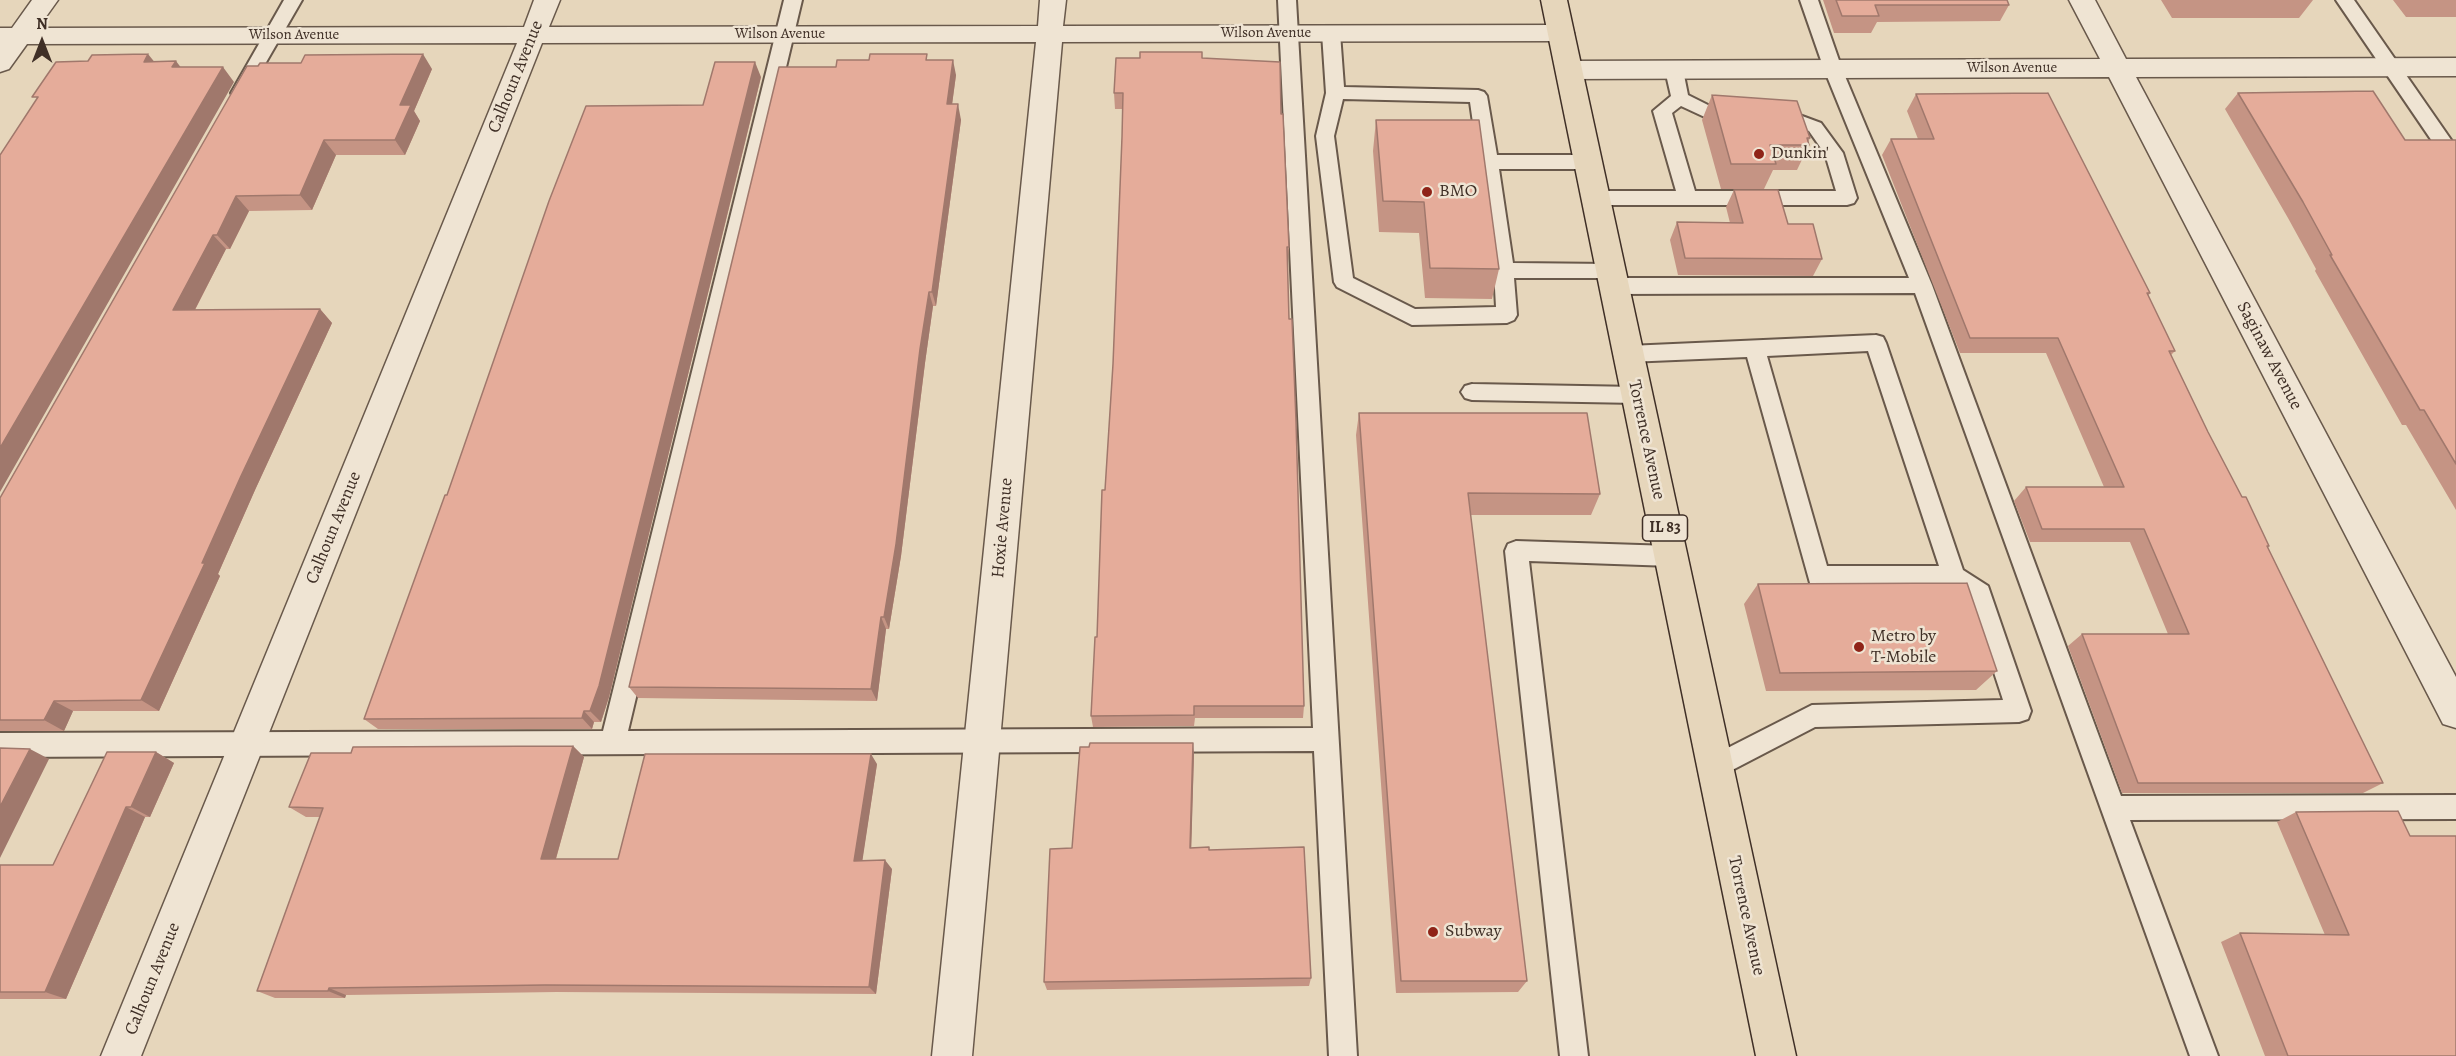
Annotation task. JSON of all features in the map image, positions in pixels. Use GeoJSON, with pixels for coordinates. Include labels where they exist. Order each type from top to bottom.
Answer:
{"type":"FeatureCollection","features":[{"type":"Feature","properties":{"kind":"main road","name":"Torrence Avenue"},"geometry":{"type":"LineString","coordinates":[[1554,0],[1776,1056]]}},
{"type":"Feature","properties":{"kind":"street"},"geometry":{"type":"LineString","coordinates":[[0,63],[10,36],[45,0]]}},
{"type":"Feature","properties":{"kind":"street","name":"Calhoun Avenue"},"geometry":{"type":"LineString","coordinates":[[122,1056],[547,0]]}},
{"type":"Feature","properties":{"kind":"street","name":"Hoxie Avenue"},"geometry":{"type":"LineString","coordinates":[[952,1056],[1053,0]]}},
{"type":"Feature","properties":{"kind":"street","name":"Saginaw Avenue"},"geometry":{"type":"LineString","coordinates":[[2082,0],[2456,711]]}},
{"type":"Feature","properties":{"kind":"street","name":"Wilson Avenue"},"geometry":{"type":"LineString","coordinates":[[10,36],[1561,33]]}},
{"type":"Feature","properties":{"kind":"street","name":"Wilson Avenue"},"geometry":{"type":"LineString","coordinates":[[1569,70],[2456,67]]}},
{"type":"Feature","properties":{"kind":"lane"},"geometry":{"type":"LineString","coordinates":[[232,107],[293,0]]}},
{"type":"Feature","properties":{"kind":"lane"},"geometry":{"type":"LineString","coordinates":[[614,742],[793,0]]}},
{"type":"Feature","properties":{"kind":"lane"},"geometry":{"type":"LineString","coordinates":[[1287,0],[1343,1056]]}},
{"type":"Feature","properties":{"kind":"lane"},"geometry":{"type":"LineString","coordinates":[[1809,0],[1833,69],[1922,285],[2204,1056]]}},
{"type":"Feature","properties":{"kind":"lane"},"geometry":{"type":"LineString","coordinates":[[2345,0],[2456,161]]}},
{"type":"Feature","properties":{"kind":"lane"},"geometry":{"type":"LineString","coordinates":[[1331,33],[1335,93],[1325,136],[1344,282],[1412,317],[1507,315],[1504,270],[1478,96],[1335,93]]}},
{"type":"Feature","properties":{"kind":"lane"},"geometry":{"type":"LineString","coordinates":[[1674,70],[1680,98]]}},
{"type":"Feature","properties":{"kind":"lane"},"geometry":{"type":"LineString","coordinates":[[1680,98],[1662,111],[1687,198]]}},
{"type":"Feature","properties":{"kind":"lane"},"geometry":{"type":"LineString","coordinates":[[1595,198],[1847,198],[1834,153],[1815,127],[1794,118],[1709,113],[1680,98]]}},
{"type":"Feature","properties":{"kind":"lane"},"geometry":{"type":"LineString","coordinates":[[1489,162],[1588,162]]}},
{"type":"Feature","properties":{"kind":"lane"},"geometry":{"type":"LineString","coordinates":[[1504,270],[1612,279],[1922,285]]}},
{"type":"Feature","properties":{"kind":"lane"},"geometry":{"type":"LineString","coordinates":[[1628,354],[1876,343],[1953,576]]}},
{"type":"Feature","properties":{"kind":"lane"},"geometry":{"type":"LineString","coordinates":[[1715,767],[1812,716],[2019,711],[1980,594],[1953,576],[1818,576],[1755,349]]}},
{"type":"Feature","properties":{"kind":"lane"},"geometry":{"type":"LineString","coordinates":[[1472,392],[1637,395]]}},
{"type":"Feature","properties":{"kind":"lane"},"geometry":{"type":"LineString","coordinates":[[1574,1056],[1516,551],[1671,556]]}},
{"type":"Feature","properties":{"kind":"lane"},"geometry":{"type":"LineString","coordinates":[[0,745],[1326,739]]}},
{"type":"Feature","properties":{"kind":"lane"},"geometry":{"type":"LineString","coordinates":[[2114,808],[2456,807]]}},
{"type":"Feature","properties":{"kind":"building"},"geometry":{"type":"Polygon","coordinates":[[[1836,0],[2007,0],[2009,5],[1875,5],[1879,16],[1842,16],[1836,0]]]}},
{"type":"Feature","properties":{"kind":"building"},"geometry":{"type":"Polygon","coordinates":[[[1140,52],[1202,52],[1202,58],[1280,62],[1289,247],[1287,247],[1289,319],[1292,319],[1296,421],[1304,706],[1194,706],[1194,715],[1091,716],[1095,637],[1097,637],[1102,490],[1105,490],[1113,364],[1122,137],[1123,93],[1114,93],[1116,58],[1140,58],[1140,52]]]}},
{"type":"Feature","properties":{"kind":"building"},"geometry":{"type":"Polygon","coordinates":[[[148,54],[144,62],[176,61],[172,67],[223,67],[0,448],[0,155],[38,97],[32,97],[56,62],[88,61],[92,55],[148,54]]]}},
{"type":"Feature","properties":{"kind":"building"},"geometry":{"type":"Polygon","coordinates":[[[423,54],[400,105],[411,105],[395,140],[324,140],[300,195],[236,196],[217,235],[213,235],[173,310],[320,309],[241,476],[202,563],[205,563],[141,700],[54,701],[44,720],[0,720],[0,498],[247,66],[258,66],[260,63],[301,63],[305,55],[423,54]]]}},
{"type":"Feature","properties":{"kind":"building"},"geometry":{"type":"Polygon","coordinates":[[[870,54],[927,54],[926,60],[953,60],[947,104],[958,104],[932,292],[929,292],[920,349],[896,544],[884,617],[881,617],[871,689],[629,687],[779,67],[836,67],[837,60],[869,60],[870,54]]]}},
{"type":"Feature","properties":{"kind":"building"},"geometry":{"type":"Polygon","coordinates":[[[715,62],[755,62],[599,686],[590,711],[584,711],[582,718],[364,719],[445,495],[447,495],[549,201],[586,106],[703,105],[715,62]]]}},
{"type":"Feature","properties":{"kind":"building"},"geometry":{"type":"Polygon","coordinates":[[[2373,91],[2405,140],[2456,140],[2456,464],[2424,410],[2420,410],[2330,255],[2332,255],[2303,202],[2238,93],[2373,91]]]}},
{"type":"Feature","properties":{"kind":"building"},"geometry":{"type":"Polygon","coordinates":[[[2048,93],[2150,293],[2147,293],[2175,351],[2169,351],[2242,497],[2246,497],[2269,546],[2267,546],[2383,783],[2138,783],[2082,634],[2189,634],[2144,529],[2042,529],[2026,487],[2124,487],[2058,338],[1970,338],[1891,139],[1934,139],[1916,94],[2048,93]]]}},
{"type":"Feature","properties":{"kind":"building"},"geometry":{"type":"Polygon","coordinates":[[[1712,95],[1797,101],[1810,138],[1807,138],[1809,145],[1770,145],[1776,164],[1731,164],[1712,95]]]}},
{"type":"Feature","properties":{"kind":"building","name":"BMO"},"geometry":{"type":"Polygon","coordinates":[[[1376,120],[1479,120],[1499,269],[1430,268],[1424,202],[1383,201],[1376,120]]]}},
{"type":"Feature","properties":{"kind":"building"},"geometry":{"type":"Polygon","coordinates":[[[1734,190],[1778,190],[1788,224],[1813,224],[1822,259],[1685,258],[1677,222],[1743,223],[1734,190]]]}},
{"type":"Feature","properties":{"kind":"building"},"geometry":{"type":"Polygon","coordinates":[[[1359,413],[1587,413],[1600,494],[1468,493],[1527,981],[1401,981],[1359,413]]]}},
{"type":"Feature","properties":{"kind":"building","name":"Metro by T-Mobile"},"geometry":{"type":"Polygon","coordinates":[[[1967,583],[1997,671],[1780,673],[1758,584],[1967,583]]]}},
{"type":"Feature","properties":{"kind":"building"},"geometry":{"type":"Polygon","coordinates":[[[1090,743],[1193,743],[1190,848],[1209,847],[1209,850],[1304,847],[1311,978],[1044,982],[1050,849],[1072,848],[1080,747],[1089,747],[1090,743]]]}},
{"type":"Feature","properties":{"kind":"building"},"geometry":{"type":"Polygon","coordinates":[[[573,746],[541,859],[618,859],[645,754],[871,754],[854,861],[885,860],[869,987],[545,985],[257,991],[323,808],[289,807],[311,753],[351,753],[353,747],[573,746]]]}},
{"type":"Feature","properties":{"kind":"building"},"geometry":{"type":"Polygon","coordinates":[[[0,748],[30,749],[0,807],[0,748]]]}},
{"type":"Feature","properties":{"kind":"building"},"geometry":{"type":"Polygon","coordinates":[[[107,752],[156,752],[131,807],[126,807],[45,992],[0,992],[0,865],[53,865],[107,752]]]}},
{"type":"Feature","properties":{"kind":"building"},"geometry":{"type":"Polygon","coordinates":[[[2398,811],[2410,836],[2456,836],[2456,1056],[2288,1056],[2240,933],[2349,935],[2296,812],[2398,811]]]}},
{"type":"Feature","properties":{"kind":"place","name":"Dunkin'"},"geometry":{"type":"Point","coordinates":[1759,154]}},
{"type":"Feature","properties":{"kind":"place","name":"BMO"},"geometry":{"type":"Point","coordinates":[1427,192]}},
{"type":"Feature","properties":{"kind":"place","name":"Metro by T-Mobile"},"geometry":{"type":"Point","coordinates":[1859,647]}},
{"type":"Feature","properties":{"kind":"place","name":"Subway"},"geometry":{"type":"Point","coordinates":[1433,932]}}]}
